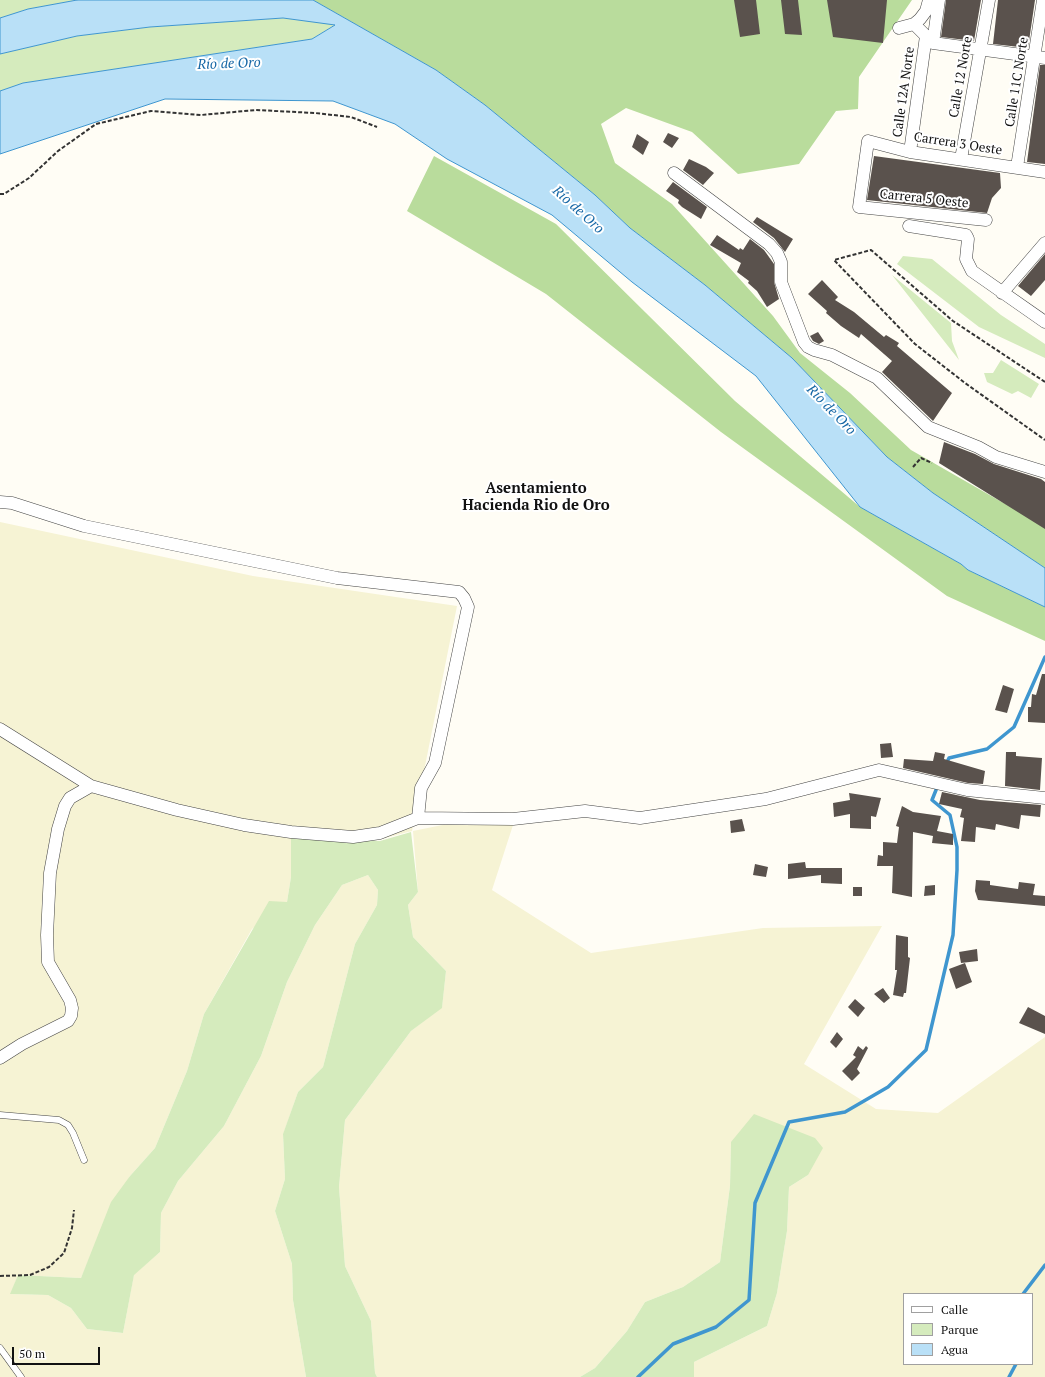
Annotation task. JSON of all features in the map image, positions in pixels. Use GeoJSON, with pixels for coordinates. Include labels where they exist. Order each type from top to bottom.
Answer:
{"type":"FeatureCollection","features":[{"type":"Feature","properties":{"kind":"street"},"geometry":{"type":"LineString","coordinates":[[899,28],[914,24],[920,19],[926,11],[929,0]]}},
{"type":"Feature","properties":{"kind":"street","name":"Calle 12A Norte"},"geometry":{"type":"LineString","coordinates":[[910,152],[929,39],[939,0]]}},
{"type":"Feature","properties":{"kind":"street","name":"Calle 12 Norte"},"geometry":{"type":"LineString","coordinates":[[961,159],[990,0]]}},
{"type":"Feature","properties":{"kind":"street","name":"Calle 11C Norte"},"geometry":{"type":"LineString","coordinates":[[1017,167],[1040,58],[1043,0]]}},
{"type":"Feature","properties":{"kind":"street"},"geometry":{"type":"LineString","coordinates":[[914,24],[929,39],[980,49],[1040,58]]}},
{"type":"Feature","properties":{"kind":"street","name":"Carrera 3 Oeste"},"geometry":{"type":"LineString","coordinates":[[859,207],[868,142],[910,152],[1045,172]]}},
{"type":"Feature","properties":{"kind":"street"},"geometry":{"type":"LineString","coordinates":[[674,173],[769,244],[778,253],[782,262],[781,282],[804,342],[808,347],[832,355],[877,378],[928,427],[978,447],[996,457],[1045,472]]}},
{"type":"Feature","properties":{"kind":"street","name":"Carrera 5 Oeste"},"geometry":{"type":"LineString","coordinates":[[859,207],[986,220]]}},
{"type":"Feature","properties":{"kind":"street"},"geometry":{"type":"LineString","coordinates":[[909,226],[966,235],[968,239],[966,259],[972,271],[1045,322]]}},
{"type":"Feature","properties":{"kind":"street"},"geometry":{"type":"LineString","coordinates":[[1002,293],[1045,242]]}},
{"type":"Feature","properties":{"kind":"street"},"geometry":{"type":"LineString","coordinates":[[0,502],[12,503],[84,526],[336,578],[459,592],[464,598],[468,607],[435,763],[421,788],[418,818]]}},
{"type":"Feature","properties":{"kind":"street"},"geometry":{"type":"LineString","coordinates":[[0,729],[91,786],[177,810],[244,825],[353,837],[380,833],[418,818],[514,819],[585,811],[638,818],[766,799],[879,770],[967,790],[1045,798]]}},
{"type":"Feature","properties":{"kind":"street"},"geometry":{"type":"LineString","coordinates":[[0,1058],[22,1044],[68,1021],[71,1016],[72,1008],[70,1000],[48,962],[47,935],[50,872],[58,828],[65,806],[70,798],[91,786]]}},
{"type":"Feature","properties":{"kind":"lane"},"geometry":{"type":"LineString","coordinates":[[0,1115],[59,1120],[68,1126],[73,1133],[84,1160]]}},
{"type":"Feature","properties":{"kind":"lane"},"geometry":{"type":"LineString","coordinates":[[0,1348],[21,1377]]}},
{"type":"Feature","properties":{"kind":"path"},"geometry":{"type":"LineString","coordinates":[[0,194],[4,194],[29,178],[58,151],[96,124],[151,112],[201,114],[256,110],[308,113],[351,117],[377,127]]}},
{"type":"Feature","properties":{"kind":"path"},"geometry":{"type":"LineString","coordinates":[[1045,382],[953,321],[871,250],[834,260],[915,344],[965,383],[1045,440]]}},
{"type":"Feature","properties":{"kind":"path"},"geometry":{"type":"LineString","coordinates":[[913,467],[921,458],[932,463]]}},
{"type":"Feature","properties":{"kind":"path"},"geometry":{"type":"LineString","coordinates":[[0,1276],[30,1275],[50,1267],[64,1253],[72,1228],[74,1210]]}},
{"type":"Feature","properties":{"kind":"shaded area"},"geometry":{"type":"Polygon","coordinates":[[[0,522],[253,576],[457,606],[412,831],[381,839],[323,837],[291,877],[287,902],[252,929],[204,1014],[187,1071],[155,1148],[130,1176],[97,1241],[81,1278],[18,1275],[11,1294],[48,1295],[71,1308],[87,1329],[123,1333],[134,1274],[160,1252],[161,1213],[178,1181],[224,1126],[261,1056],[287,982],[315,925],[342,885],[368,875],[378,890],[377,905],[355,944],[323,1067],[298,1092],[283,1135],[285,1179],[275,1211],[292,1264],[293,1300],[306,1377],[0,1377],[0,522]]]}},
{"type":"Feature","properties":{"kind":"shaded area"},"geometry":{"type":"Polygon","coordinates":[[[462,821],[514,822],[492,890],[591,953],[763,928],[882,926],[804,1064],[876,1109],[938,1113],[1045,1037],[1045,1377],[694,1377],[694,1362],[767,1326],[777,1293],[787,1231],[789,1187],[808,1175],[731,1142],[730,1186],[720,1262],[683,1287],[645,1302],[627,1331],[595,1368],[580,1377],[377,1377],[375,1373],[371,1321],[345,1266],[339,1187],[345,1120],[411,1031],[442,1007],[446,971],[413,937],[408,905],[418,892],[413,831],[462,821]]]}},
{"type":"Feature","properties":{"kind":"green space"},"geometry":{"type":"Polygon","coordinates":[[[0,0],[77,0],[28,9],[0,18],[0,0]]]}},
{"type":"Feature","properties":{"kind":"green space"},"geometry":{"type":"Polygon","coordinates":[[[313,0],[912,0],[859,77],[858,109],[836,111],[799,164],[738,174],[692,132],[626,108],[601,124],[615,163],[672,204],[773,316],[800,353],[850,393],[911,450],[1000,501],[1045,524],[1045,568],[933,493],[887,457],[792,358],[705,285],[630,228],[595,195],[485,105],[436,70],[313,0]]]}},
{"type":"Feature","properties":{"kind":"green space"},"geometry":{"type":"Polygon","coordinates":[[[283,18],[336,24],[312,39],[23,83],[0,91],[0,54],[77,36],[150,27],[283,18]]]}},
{"type":"Feature","properties":{"kind":"green space"},"geometry":{"type":"Polygon","coordinates":[[[434,156],[556,224],[735,401],[860,507],[961,564],[968,570],[1045,607],[1045,641],[947,596],[721,432],[546,294],[407,211],[434,156]]]}},
{"type":"Feature","properties":{"kind":"green space"},"geometry":{"type":"Polygon","coordinates":[[[903,256],[932,259],[1001,315],[1045,344],[1045,358],[979,327],[897,264],[903,256]]]}},
{"type":"Feature","properties":{"kind":"green space"},"geometry":{"type":"Polygon","coordinates":[[[892,275],[951,323],[952,341],[959,360],[892,275]]]}},
{"type":"Feature","properties":{"kind":"green space"},"geometry":{"type":"Polygon","coordinates":[[[1001,360],[1039,384],[1031,398],[1018,391],[1012,394],[987,382],[984,373],[993,373],[1001,360]]]}},
{"type":"Feature","properties":{"kind":"green space"},"geometry":{"type":"Polygon","coordinates":[[[291,832],[322,839],[380,841],[411,832],[418,892],[408,905],[413,937],[446,971],[442,1008],[411,1031],[345,1120],[339,1187],[345,1266],[371,1321],[375,1373],[377,1377],[306,1377],[293,1300],[292,1264],[275,1211],[285,1179],[283,1134],[298,1092],[323,1067],[355,944],[377,905],[378,890],[368,875],[342,885],[315,925],[287,982],[261,1056],[224,1126],[178,1181],[161,1213],[160,1252],[134,1275],[123,1333],[87,1329],[71,1308],[48,1295],[10,1294],[18,1275],[81,1278],[111,1202],[130,1176],[155,1148],[187,1071],[204,1014],[269,901],[287,902],[291,877],[291,832]]]}},
{"type":"Feature","properties":{"kind":"green space"},"geometry":{"type":"Polygon","coordinates":[[[754,1114],[815,1138],[823,1148],[808,1175],[789,1187],[787,1231],[777,1293],[767,1326],[694,1362],[694,1377],[580,1377],[595,1368],[627,1331],[645,1302],[683,1287],[720,1262],[730,1186],[731,1142],[754,1114]]]}},
{"type":"Feature","properties":{"kind":"water","name":"Río de Oro"},"geometry":{"type":"Polygon","coordinates":[[[77,0],[313,0],[436,70],[485,105],[595,195],[630,228],[705,285],[792,358],[887,457],[933,493],[1045,568],[1045,607],[968,570],[961,564],[860,507],[756,376],[632,282],[552,215],[447,159],[395,124],[333,101],[165,99],[0,154],[0,91],[23,83],[312,39],[335,25],[283,18],[150,27],[77,36],[0,54],[0,18],[28,9],[77,0]]]}},
{"type":"Feature","properties":{"kind":"building"},"geometry":{"type":"Polygon","coordinates":[[[734,0],[756,0],[760,34],[740,37],[734,0]]]}},
{"type":"Feature","properties":{"kind":"building"},"geometry":{"type":"Polygon","coordinates":[[[781,0],[798,0],[802,35],[785,34],[781,0]]]}},
{"type":"Feature","properties":{"kind":"building"},"geometry":{"type":"Polygon","coordinates":[[[827,0],[887,0],[883,43],[833,37],[827,0]]]}},
{"type":"Feature","properties":{"kind":"building"},"geometry":{"type":"Polygon","coordinates":[[[946,0],[981,0],[974,41],[941,37],[946,0]]]}},
{"type":"Feature","properties":{"kind":"building"},"geometry":{"type":"Polygon","coordinates":[[[998,0],[1035,0],[1028,48],[993,44],[998,0]]]}},
{"type":"Feature","properties":{"kind":"building"},"geometry":{"type":"Polygon","coordinates":[[[1040,65],[1045,65],[1045,164],[1027,162],[1040,65]]]}},
{"type":"Feature","properties":{"kind":"building"},"geometry":{"type":"Polygon","coordinates":[[[668,133],[679,138],[672,148],[663,142],[668,133]]]}},
{"type":"Feature","properties":{"kind":"building"},"geometry":{"type":"Polygon","coordinates":[[[637,134],[649,142],[643,155],[632,147],[637,134]]]}},
{"type":"Feature","properties":{"kind":"building"},"geometry":{"type":"Polygon","coordinates":[[[874,156],[1000,173],[1001,188],[992,198],[987,213],[867,200],[874,156]]]}},
{"type":"Feature","properties":{"kind":"building"},"geometry":{"type":"Polygon","coordinates":[[[689,159],[706,167],[714,173],[703,185],[683,170],[689,159]]]}},
{"type":"Feature","properties":{"kind":"building"},"geometry":{"type":"Polygon","coordinates":[[[673,182],[707,207],[701,219],[682,207],[678,203],[679,200],[666,191],[673,182]]]}},
{"type":"Feature","properties":{"kind":"building"},"geometry":{"type":"Polygon","coordinates":[[[757,217],[793,239],[785,252],[774,238],[753,222],[757,217]]]}},
{"type":"Feature","properties":{"kind":"building"},"geometry":{"type":"Polygon","coordinates":[[[717,235],[739,250],[740,248],[743,250],[750,239],[764,250],[774,264],[774,282],[779,299],[767,307],[757,291],[748,283],[749,281],[737,272],[741,263],[710,245],[717,235]]]}},
{"type":"Feature","properties":{"kind":"building"},"geometry":{"type":"Polygon","coordinates":[[[1045,254],[1045,280],[1031,296],[1018,286],[1045,254]]]}},
{"type":"Feature","properties":{"kind":"building"},"geometry":{"type":"Polygon","coordinates":[[[822,280],[838,297],[835,300],[854,312],[884,337],[886,335],[899,343],[897,346],[952,393],[933,421],[882,372],[892,361],[861,334],[859,338],[841,326],[808,294],[822,280]]]}},
{"type":"Feature","properties":{"kind":"building"},"geometry":{"type":"Polygon","coordinates":[[[818,332],[824,341],[819,344],[813,341],[810,336],[818,332]]]}},
{"type":"Feature","properties":{"kind":"building"},"geometry":{"type":"Polygon","coordinates":[[[944,442],[975,454],[994,464],[1041,479],[1045,482],[1045,529],[939,463],[944,442]]]}},
{"type":"Feature","properties":{"kind":"building"},"geometry":{"type":"Polygon","coordinates":[[[1042,674],[1045,674],[1045,723],[1028,722],[1028,707],[1031,707],[1032,694],[1036,695],[1042,674]]]}},
{"type":"Feature","properties":{"kind":"building"},"geometry":{"type":"Polygon","coordinates":[[[1003,685],[1014,689],[1007,713],[995,710],[1003,685]]]}},
{"type":"Feature","properties":{"kind":"building"},"geometry":{"type":"Polygon","coordinates":[[[891,743],[893,757],[881,758],[880,744],[891,743]]]}},
{"type":"Feature","properties":{"kind":"building"},"geometry":{"type":"Polygon","coordinates":[[[935,752],[945,754],[944,759],[985,771],[983,784],[968,783],[903,768],[904,759],[933,761],[935,752]]]}},
{"type":"Feature","properties":{"kind":"building"},"geometry":{"type":"Polygon","coordinates":[[[1006,752],[1016,752],[1016,756],[1042,758],[1040,790],[1005,786],[1006,752]]]}},
{"type":"Feature","properties":{"kind":"building"},"geometry":{"type":"Polygon","coordinates":[[[942,792],[980,800],[1041,805],[1040,817],[1021,815],[1019,829],[996,824],[995,830],[976,827],[975,842],[961,841],[964,818],[960,817],[962,809],[939,804],[942,792]]]}},
{"type":"Feature","properties":{"kind":"building"},"geometry":{"type":"Polygon","coordinates":[[[849,793],[881,798],[876,817],[871,816],[871,829],[850,828],[850,814],[834,817],[833,803],[850,800],[849,793]]]}},
{"type":"Feature","properties":{"kind":"building"},"geometry":{"type":"Polygon","coordinates":[[[902,806],[913,812],[941,816],[937,831],[953,834],[953,845],[932,843],[933,836],[913,832],[912,897],[892,893],[893,866],[877,866],[878,855],[883,856],[883,842],[897,843],[899,827],[896,826],[902,806]]]}},
{"type":"Feature","properties":{"kind":"building"},"geometry":{"type":"Polygon","coordinates":[[[742,819],[745,831],[731,833],[730,821],[742,819]]]}},
{"type":"Feature","properties":{"kind":"building"},"geometry":{"type":"Polygon","coordinates":[[[805,862],[806,868],[842,868],[842,884],[821,883],[821,875],[788,879],[788,864],[805,862]]]}},
{"type":"Feature","properties":{"kind":"building"},"geometry":{"type":"Polygon","coordinates":[[[755,864],[768,867],[766,877],[753,875],[755,864]]]}},
{"type":"Feature","properties":{"kind":"building"},"geometry":{"type":"Polygon","coordinates":[[[976,880],[990,881],[990,885],[1018,889],[1019,882],[1035,884],[1033,895],[1045,896],[1045,906],[978,900],[975,891],[976,880]]]}},
{"type":"Feature","properties":{"kind":"building"},"geometry":{"type":"Polygon","coordinates":[[[935,885],[935,895],[924,896],[925,886],[935,885]]]}},
{"type":"Feature","properties":{"kind":"building"},"geometry":{"type":"Polygon","coordinates":[[[853,887],[862,887],[862,896],[853,896],[853,887]]]}},
{"type":"Feature","properties":{"kind":"building"},"geometry":{"type":"Polygon","coordinates":[[[896,935],[908,937],[908,957],[910,958],[906,993],[904,993],[903,997],[893,995],[897,970],[895,970],[896,935]]]}},
{"type":"Feature","properties":{"kind":"building"},"geometry":{"type":"Polygon","coordinates":[[[977,949],[978,961],[961,963],[959,952],[977,949]]]}},
{"type":"Feature","properties":{"kind":"building"},"geometry":{"type":"Polygon","coordinates":[[[965,963],[972,982],[956,989],[949,969],[965,963]]]}},
{"type":"Feature","properties":{"kind":"building"},"geometry":{"type":"Polygon","coordinates":[[[883,988],[890,998],[884,1003],[874,994],[883,988]]]}},
{"type":"Feature","properties":{"kind":"building"},"geometry":{"type":"Polygon","coordinates":[[[855,999],[865,1008],[858,1017],[848,1007],[855,999]]]}},
{"type":"Feature","properties":{"kind":"building"},"geometry":{"type":"Polygon","coordinates":[[[1028,1007],[1045,1016],[1045,1034],[1019,1023],[1028,1007]]]}},
{"type":"Feature","properties":{"kind":"building"},"geometry":{"type":"Polygon","coordinates":[[[837,1032],[843,1039],[836,1048],[830,1042],[837,1032]]]}},
{"type":"Feature","properties":{"kind":"building"},"geometry":{"type":"Polygon","coordinates":[[[858,1046],[863,1050],[866,1046],[868,1048],[857,1069],[860,1073],[852,1081],[842,1071],[856,1057],[853,1055],[858,1046]]]}},
{"type":"Feature","properties":{"kind":"waterway"},"geometry":{"type":"LineString","coordinates":[[946,764],[949,758],[987,749],[1014,727],[1045,657]]}},
{"type":"Feature","properties":{"kind":"waterway"},"geometry":{"type":"LineString","coordinates":[[638,1377],[673,1344],[716,1327],[749,1300],[755,1203],[789,1122],[845,1112],[888,1087],[926,1050],[953,935],[957,870],[957,847],[950,815],[932,800],[938,785]]}},
{"type":"Feature","properties":{"kind":"waterway"},"geometry":{"type":"LineString","coordinates":[[1024,1293],[1045,1265]]}},
{"type":"Feature","properties":{"kind":"waterway"},"geometry":{"type":"LineString","coordinates":[[1009,1377],[1015,1365]]}},
{"type":"Feature","properties":{"kind":"district","name":"Asentamiento Hacienda Rio de Oro"},"geometry":{"type":"Point","coordinates":[536,498]}}]}
